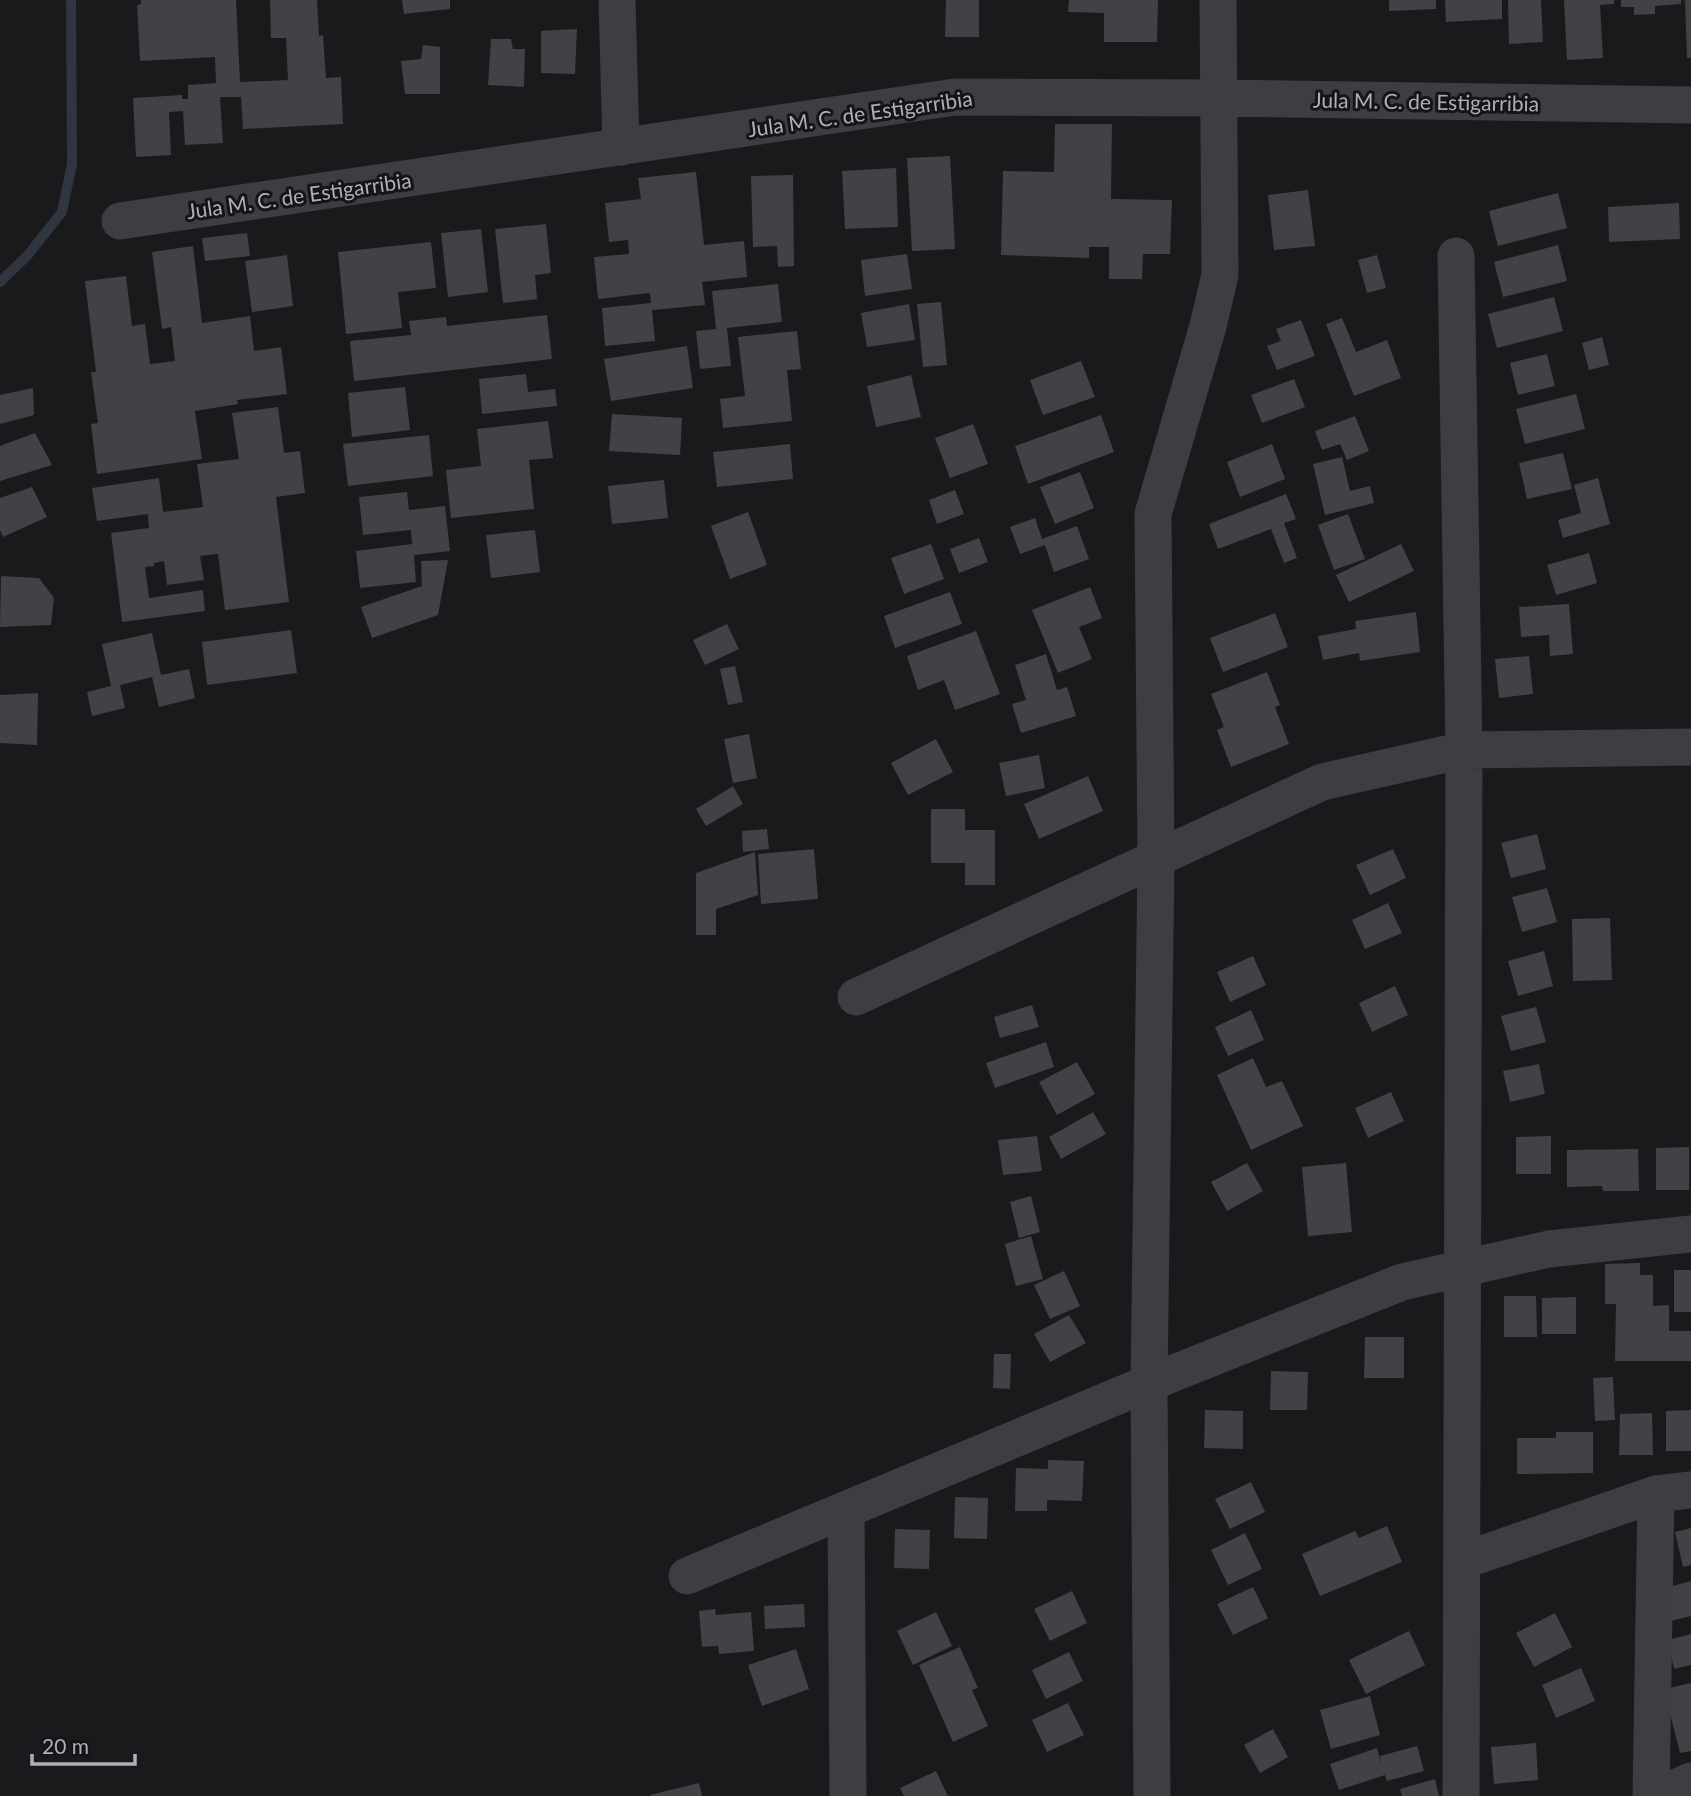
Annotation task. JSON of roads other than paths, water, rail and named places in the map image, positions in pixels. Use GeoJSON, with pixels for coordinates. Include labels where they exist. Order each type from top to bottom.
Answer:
{"type":"FeatureCollection","features":[{"type":"Feature","properties":{"kind":"street"},"geometry":{"type":"LineString","coordinates":[[617,0],[621,147]]}},
{"type":"Feature","properties":{"kind":"street"},"geometry":{"type":"LineString","coordinates":[[1152,1796],[1149,1383],[1156,861],[1153,514],[1208,326],[1220,275],[1217,0]]}},
{"type":"Feature","properties":{"kind":"street","name":"Jula M. C. de Estigarribia"},"geometry":{"type":"LineString","coordinates":[[120,221],[955,97],[1217,98],[1691,106]]}},
{"type":"Feature","properties":{"kind":"street"},"geometry":{"type":"LineString","coordinates":[[1456,256],[1464,750],[1461,1796]]}},
{"type":"Feature","properties":{"kind":"street"},"geometry":{"type":"LineString","coordinates":[[856,997],[1156,861],[1322,782],[1464,750],[1691,747]]}},
{"type":"Feature","properties":{"kind":"street"},"geometry":{"type":"LineString","coordinates":[[687,1576],[1149,1383],[1402,1282],[1549,1249],[1691,1234]]}},
{"type":"Feature","properties":{"kind":"street"},"geometry":{"type":"LineString","coordinates":[[1462,1560],[1674,1492],[1651,1796]]}},
{"type":"Feature","properties":{"kind":"street"},"geometry":{"type":"LineString","coordinates":[[846,1510],[848,1796]]}},
{"type":"Feature","properties":{"kind":"street"},"geometry":{"type":"LineString","coordinates":[[1657,1796],[1691,1781]]}},
{"type":"Feature","properties":{"kind":"waterway"},"geometry":{"type":"LineString","coordinates":[[0,282],[27,256],[62,212],[72,164],[71,0]]}}]}
